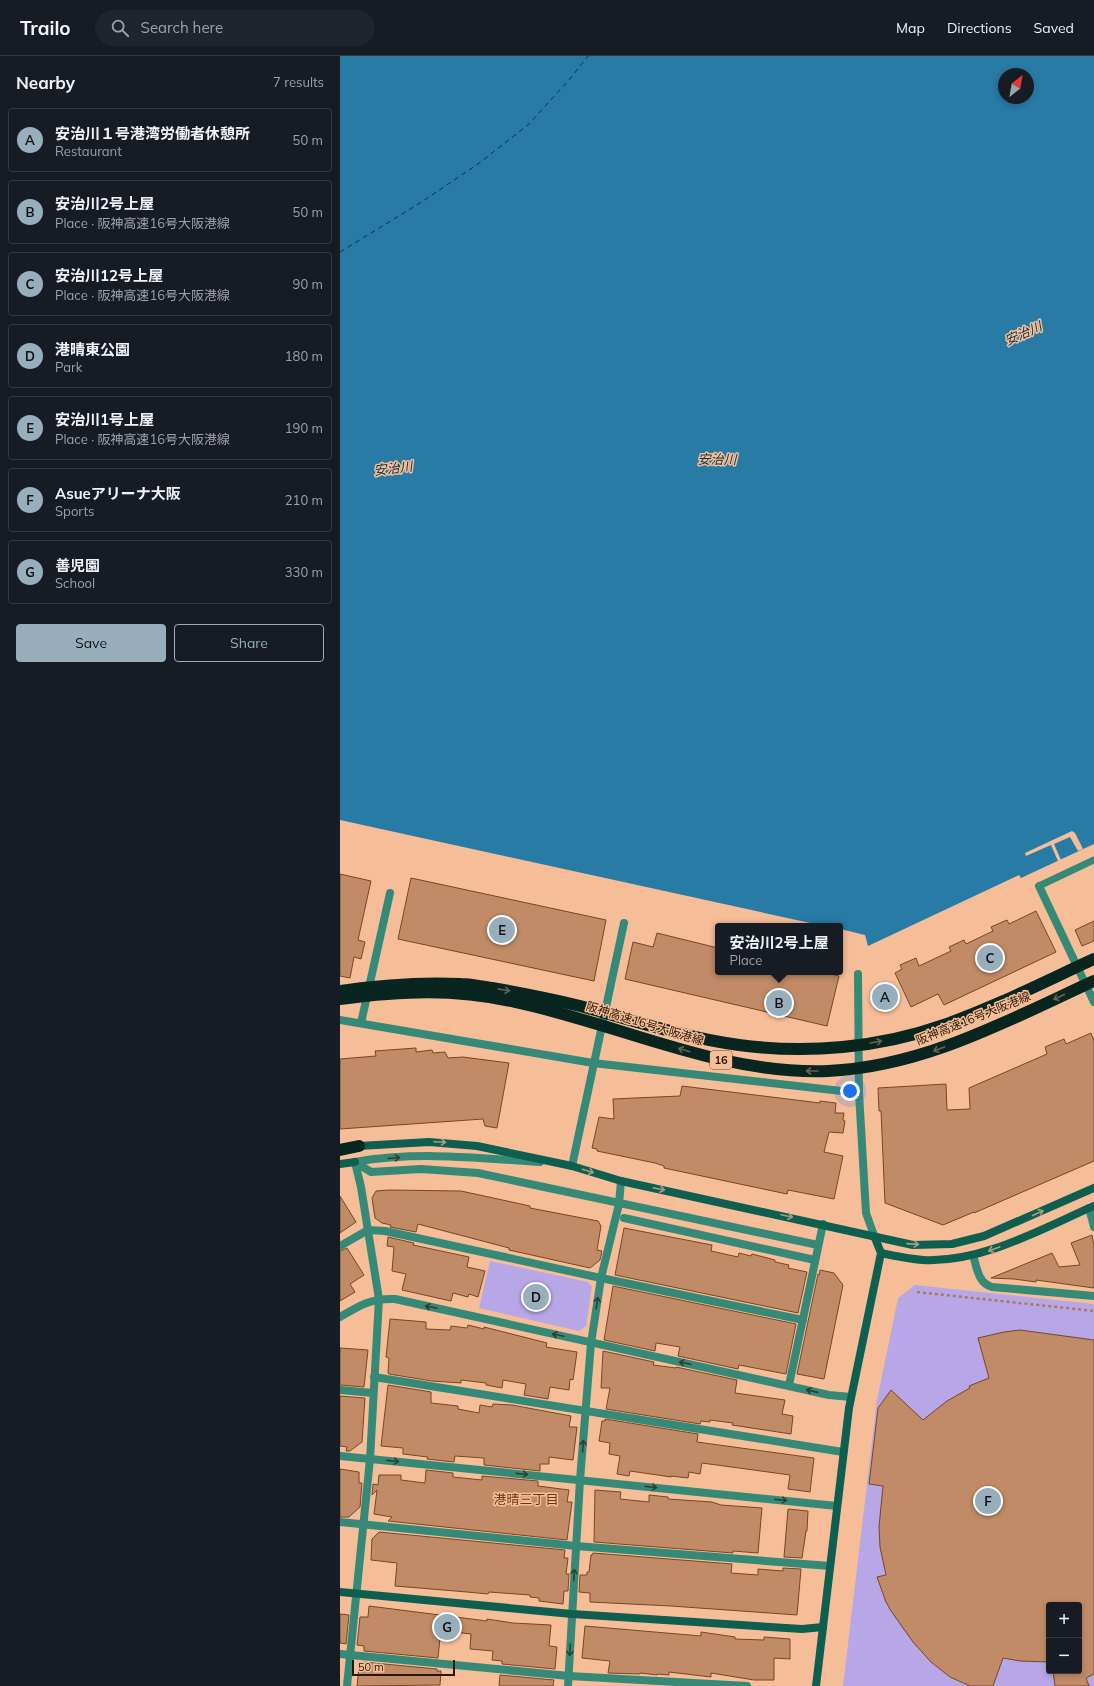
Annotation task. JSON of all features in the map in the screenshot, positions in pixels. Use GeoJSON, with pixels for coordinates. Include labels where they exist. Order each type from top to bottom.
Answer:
{"type":"FeatureCollection","features":[{"type":"Feature","properties":{"kind":"highway","name":"阪神高速16号大阪港線"},"geometry":{"type":"LineString","coordinates":[[340,991],[375,985],[416,983],[463,984],[518,992],[579,1006],[665,1031],[701,1039],[746,1046],[818,1048],[874,1043],[942,1026],[986,1009],[1094,959]]}},
{"type":"Feature","properties":{"kind":"highway","name":"阪神高速16号大阪港線"},"geometry":{"type":"LineString","coordinates":[[340,999],[414,991],[463,993],[514,1001],[565,1014],[705,1056],[734,1063],[766,1069],[829,1071],[898,1061],[930,1052],[1004,1023],[1094,981]]}},
{"type":"Feature","properties":{"kind":"highway"},"geometry":{"type":"LineString","coordinates":[[340,1150],[359,1146]]}},
{"type":"Feature","properties":{"kind":"street"},"geometry":{"type":"LineString","coordinates":[[1039,886],[1094,1002]]}},
{"type":"Feature","properties":{"kind":"street"},"geometry":{"type":"LineString","coordinates":[[361,1023],[390,893]]}},
{"type":"Feature","properties":{"kind":"street"},"geometry":{"type":"LineString","coordinates":[[572,1166],[624,923]]}},
{"type":"Feature","properties":{"kind":"street"},"geometry":{"type":"LineString","coordinates":[[816,1686],[843,1452],[851,1397],[881,1253],[866,1213],[859,1093],[858,974]]}},
{"type":"Feature","properties":{"kind":"street"},"geometry":{"type":"LineString","coordinates":[[340,1020],[593,1063],[859,1093]]}},
{"type":"Feature","properties":{"kind":"street"},"geometry":{"type":"LineString","coordinates":[[359,1146],[404,1142],[456,1143],[503,1151],[572,1166],[621,1181],[823,1224],[875,1238],[913,1245],[952,1244],[969,1241],[995,1232],[1094,1188]]}},
{"type":"Feature","properties":{"kind":"street"},"geometry":{"type":"LineString","coordinates":[[340,1164],[404,1157],[477,1158],[555,1162]]}},
{"type":"Feature","properties":{"kind":"street"},"geometry":{"type":"LineString","coordinates":[[355,1162],[371,1172],[421,1169],[478,1173],[818,1245]]}},
{"type":"Feature","properties":{"kind":"street"},"geometry":{"type":"LineString","coordinates":[[347,1686],[370,1459],[379,1299],[361,1187],[355,1162]]}},
{"type":"Feature","properties":{"kind":"street"},"geometry":{"type":"LineString","coordinates":[[568,1686],[580,1480],[591,1343],[601,1278],[619,1204],[621,1181]]}},
{"type":"Feature","properties":{"kind":"street"},"geometry":{"type":"LineString","coordinates":[[881,1253],[923,1260],[973,1255],[993,1250],[1091,1207],[1094,1227]]}},
{"type":"Feature","properties":{"kind":"street"},"geometry":{"type":"LineString","coordinates":[[624,1218],[815,1260]]}},
{"type":"Feature","properties":{"kind":"street"},"geometry":{"type":"LineString","coordinates":[[789,1386],[823,1224]]}},
{"type":"Feature","properties":{"kind":"street"},"geometry":{"type":"LineString","coordinates":[[340,1246],[368,1230],[385,1231],[803,1320]]}},
{"type":"Feature","properties":{"kind":"street"},"geometry":{"type":"LineString","coordinates":[[973,1255],[981,1280],[986,1285],[992,1287],[1094,1296]]}},
{"type":"Feature","properties":{"kind":"street"},"geometry":{"type":"LineString","coordinates":[[340,1317],[357,1306],[379,1299],[395,1299],[829,1395],[851,1397]]}},
{"type":"Feature","properties":{"kind":"street"},"geometry":{"type":"LineString","coordinates":[[374,1377],[843,1452]]}},
{"type":"Feature","properties":{"kind":"street"},"geometry":{"type":"LineString","coordinates":[[340,1390],[373,1393]]}},
{"type":"Feature","properties":{"kind":"street"},"geometry":{"type":"LineString","coordinates":[[340,1456],[837,1506]]}},
{"type":"Feature","properties":{"kind":"street"},"geometry":{"type":"LineString","coordinates":[[340,1522],[576,1546],[830,1566]]}},
{"type":"Feature","properties":{"kind":"street"},"geometry":{"type":"LineString","coordinates":[[340,1592],[572,1614],[802,1629],[823,1628]]}},
{"type":"Feature","properties":{"kind":"street"},"geometry":{"type":"LineString","coordinates":[[340,1654],[569,1676],[747,1686]]}},
{"type":"Feature","properties":{"kind":"lane"},"geometry":{"type":"LineString","coordinates":[[1039,886],[1094,860]]}},
{"type":"Feature","properties":{"kind":"path"},"geometry":{"type":"LineString","coordinates":[[917,1292],[1094,1311]]}},
{"type":"Feature","properties":{"kind":"shaded area"},"geometry":{"type":"Polygon","coordinates":[[[490,1261],[588,1282],[592,1287],[586,1326],[579,1331],[479,1308],[490,1261]]]}},
{"type":"Feature","properties":{"kind":"shaded area"},"geometry":{"type":"Polygon","coordinates":[[[915,1285],[1094,1304],[1094,1686],[843,1686],[877,1400],[898,1298],[915,1285]]]}},
{"type":"Feature","properties":{"kind":"water","name":"安治川"},"geometry":{"type":"Polygon","coordinates":[[[340,56],[1094,56],[1094,844],[1021,878],[1019,875],[868,946],[865,935],[843,930],[843,923],[810,923],[340,820],[340,56]]]}},
{"type":"Feature","properties":{"kind":"pier"},"geometry":{"type":"Polygon","coordinates":[[[1072,831],[1075,833],[1083,849],[1078,851],[1070,837],[1054,844],[1061,860],[1058,861],[1051,845],[1026,856],[1025,853],[1072,831]]]}},
{"type":"Feature","properties":{"kind":"building"},"geometry":{"type":"Polygon","coordinates":[[[340,874],[371,881],[358,940],[365,942],[361,959],[354,957],[350,978],[340,976],[340,874]]]}},
{"type":"Feature","properties":{"kind":"building"},"geometry":{"type":"Polygon","coordinates":[[[411,878],[606,920],[594,981],[398,939],[411,878]]]}},
{"type":"Feature","properties":{"kind":"building"},"geometry":{"type":"Polygon","coordinates":[[[1036,911],[1056,952],[944,1005],[938,994],[911,1007],[895,973],[902,969],[900,965],[916,958],[919,966],[951,951],[949,947],[964,940],[966,944],[993,931],[991,927],[1007,920],[1009,924],[1036,911]]]}},
{"type":"Feature","properties":{"kind":"building"},"geometry":{"type":"Polygon","coordinates":[[[1094,921],[1094,941],[1082,946],[1075,930],[1094,921]]]}},
{"type":"Feature","properties":{"kind":"building"},"geometry":{"type":"Polygon","coordinates":[[[657,933],[715,947],[715,975],[839,976],[827,1026],[625,979],[633,942],[653,947],[657,933]]]}},
{"type":"Feature","properties":{"kind":"building"},"geometry":{"type":"Polygon","coordinates":[[[892,985],[893,1008],[878,1008],[877,986],[892,985]]]}},
{"type":"Feature","properties":{"kind":"building"},"geometry":{"type":"Polygon","coordinates":[[[1091,1033],[1094,1041],[1094,1161],[943,1225],[885,1203],[881,1111],[879,1111],[878,1088],[946,1084],[947,1110],[970,1109],[969,1088],[1047,1054],[1045,1047],[1064,1039],[1066,1044],[1091,1033]]]}},
{"type":"Feature","properties":{"kind":"building"},"geometry":{"type":"Polygon","coordinates":[[[416,1048],[416,1052],[432,1050],[433,1053],[445,1052],[448,1058],[463,1057],[509,1063],[497,1128],[485,1126],[483,1119],[340,1129],[340,1059],[376,1056],[375,1051],[416,1048]]]}},
{"type":"Feature","properties":{"kind":"building"},"geometry":{"type":"Polygon","coordinates":[[[682,1086],[820,1103],[820,1101],[836,1103],[835,1113],[844,1113],[843,1120],[845,1121],[843,1133],[829,1132],[824,1152],[843,1156],[834,1199],[788,1190],[787,1194],[664,1168],[664,1166],[655,1163],[597,1151],[597,1149],[592,1148],[599,1117],[614,1119],[613,1099],[680,1096],[682,1086]]]}},
{"type":"Feature","properties":{"kind":"building"},"geometry":{"type":"Polygon","coordinates":[[[376,1191],[461,1191],[530,1206],[530,1208],[598,1221],[601,1226],[597,1250],[602,1251],[600,1260],[590,1268],[509,1250],[509,1248],[418,1224],[416,1232],[390,1227],[391,1225],[382,1223],[375,1218],[372,1198],[376,1191]]]}},
{"type":"Feature","properties":{"kind":"building"},"geometry":{"type":"Polygon","coordinates":[[[340,1196],[356,1222],[340,1233],[340,1196]]]}},
{"type":"Feature","properties":{"kind":"building"},"geometry":{"type":"Polygon","coordinates":[[[624,1228],[712,1245],[711,1251],[738,1257],[739,1253],[751,1256],[752,1254],[789,1265],[788,1268],[807,1272],[798,1313],[615,1275],[624,1228]]]}},
{"type":"Feature","properties":{"kind":"building"},"geometry":{"type":"Polygon","coordinates":[[[1092,1235],[1094,1246],[1094,1288],[1036,1280],[1036,1282],[991,1278],[1052,1253],[1059,1267],[1080,1265],[1071,1243],[1092,1235]]]}},
{"type":"Feature","properties":{"kind":"building"},"geometry":{"type":"Polygon","coordinates":[[[388,1237],[414,1243],[413,1245],[469,1257],[467,1267],[485,1271],[478,1297],[469,1294],[468,1297],[453,1293],[451,1301],[402,1290],[406,1274],[392,1271],[394,1247],[387,1246],[388,1237]]]}},
{"type":"Feature","properties":{"kind":"building"},"geometry":{"type":"Polygon","coordinates":[[[347,1248],[364,1275],[350,1284],[355,1292],[340,1301],[340,1251],[347,1248]]]}},
{"type":"Feature","properties":{"kind":"building"},"geometry":{"type":"Polygon","coordinates":[[[820,1270],[834,1273],[843,1285],[824,1379],[797,1374],[820,1270]]]}},
{"type":"Feature","properties":{"kind":"building"},"geometry":{"type":"Polygon","coordinates":[[[613,1286],[796,1324],[786,1374],[739,1365],[738,1369],[678,1356],[680,1347],[656,1343],[655,1351],[604,1340],[613,1286]]]}},
{"type":"Feature","properties":{"kind":"building"},"geometry":{"type":"Polygon","coordinates":[[[390,1319],[426,1322],[426,1329],[450,1330],[451,1326],[467,1328],[468,1325],[484,1329],[484,1327],[547,1343],[546,1347],[577,1352],[573,1380],[570,1379],[569,1390],[550,1387],[548,1399],[524,1395],[526,1384],[503,1380],[502,1388],[486,1385],[486,1383],[461,1380],[461,1383],[432,1381],[389,1374],[389,1358],[386,1357],[390,1319]]]}},
{"type":"Feature","properties":{"kind":"building"},"geometry":{"type":"Polygon","coordinates":[[[1020,1330],[1094,1340],[1094,1674],[1086,1678],[1089,1686],[1055,1686],[1053,1674],[1082,1674],[1082,1602],[1046,1602],[1046,1662],[1020,1661],[1003,1658],[993,1686],[970,1686],[950,1677],[931,1662],[913,1642],[886,1602],[877,1577],[886,1575],[880,1547],[879,1527],[883,1486],[869,1484],[878,1408],[891,1390],[923,1420],[947,1401],[970,1388],[969,1386],[989,1378],[978,1338],[1020,1330]]]}},
{"type":"Feature","properties":{"kind":"building"},"geometry":{"type":"Polygon","coordinates":[[[340,1348],[368,1350],[364,1387],[340,1385],[340,1348]]]}},
{"type":"Feature","properties":{"kind":"building"},"geometry":{"type":"Polygon","coordinates":[[[603,1351],[654,1362],[653,1365],[676,1367],[737,1380],[735,1393],[785,1400],[782,1414],[793,1416],[791,1434],[732,1425],[733,1423],[710,1420],[710,1422],[701,1421],[700,1424],[606,1409],[610,1388],[601,1388],[603,1351]]]}},
{"type":"Feature","properties":{"kind":"building"},"geometry":{"type":"Polygon","coordinates":[[[388,1385],[431,1392],[431,1403],[458,1406],[458,1409],[479,1413],[480,1405],[492,1407],[493,1404],[512,1405],[571,1416],[569,1427],[577,1427],[573,1460],[549,1457],[549,1464],[540,1464],[540,1471],[484,1465],[484,1458],[455,1456],[454,1462],[427,1459],[428,1457],[403,1454],[403,1448],[381,1446],[388,1385]]]}},
{"type":"Feature","properties":{"kind":"building"},"geometry":{"type":"Polygon","coordinates":[[[340,1396],[365,1398],[362,1442],[350,1451],[346,1451],[347,1447],[340,1446],[340,1396]]]}},
{"type":"Feature","properties":{"kind":"building"},"geometry":{"type":"Polygon","coordinates":[[[605,1419],[698,1434],[697,1442],[814,1458],[810,1492],[788,1489],[790,1475],[702,1463],[700,1474],[689,1472],[688,1478],[630,1471],[629,1476],[617,1474],[620,1456],[609,1454],[610,1443],[599,1441],[602,1421],[605,1421],[605,1419]]]}},
{"type":"Feature","properties":{"kind":"building"},"geometry":{"type":"Polygon","coordinates":[[[340,1469],[359,1472],[359,1483],[362,1483],[360,1507],[349,1517],[340,1517],[340,1469]]]}},
{"type":"Feature","properties":{"kind":"building"},"geometry":{"type":"Polygon","coordinates":[[[426,1470],[453,1473],[453,1477],[482,1480],[482,1476],[538,1481],[538,1486],[569,1490],[567,1502],[572,1502],[567,1540],[388,1521],[392,1517],[374,1514],[377,1490],[372,1495],[373,1484],[378,1485],[379,1475],[401,1475],[401,1480],[425,1483],[426,1470]]]}},
{"type":"Feature","properties":{"kind":"building"},"geometry":{"type":"Polygon","coordinates":[[[595,1490],[621,1492],[620,1499],[649,1502],[649,1495],[668,1497],[668,1499],[712,1502],[721,1505],[762,1508],[758,1553],[733,1551],[733,1553],[594,1542],[595,1490]]]}},
{"type":"Feature","properties":{"kind":"building"},"geometry":{"type":"Polygon","coordinates":[[[788,1509],[808,1511],[807,1531],[802,1558],[784,1557],[788,1509]]]}},
{"type":"Feature","properties":{"kind":"building"},"geometry":{"type":"Polygon","coordinates":[[[379,1532],[565,1550],[564,1558],[568,1558],[566,1574],[569,1574],[568,1591],[564,1591],[563,1604],[539,1601],[539,1598],[530,1597],[530,1595],[489,1592],[488,1594],[395,1586],[397,1563],[371,1560],[372,1539],[379,1532]]]}},
{"type":"Feature","properties":{"kind":"building"},"geometry":{"type":"Polygon","coordinates":[[[593,1553],[732,1564],[731,1573],[758,1575],[758,1569],[783,1571],[783,1568],[801,1569],[797,1615],[590,1602],[590,1593],[579,1592],[580,1575],[587,1575],[587,1572],[589,1572],[591,1555],[593,1553]]]}},
{"type":"Feature","properties":{"kind":"building"},"geometry":{"type":"Polygon","coordinates":[[[369,1606],[487,1621],[487,1619],[513,1623],[551,1625],[549,1646],[557,1647],[555,1669],[502,1664],[502,1661],[492,1660],[493,1651],[470,1649],[471,1634],[445,1631],[445,1638],[440,1638],[438,1658],[364,1651],[364,1646],[357,1645],[360,1617],[368,1617],[369,1606]]]}},
{"type":"Feature","properties":{"kind":"building"},"geometry":{"type":"Polygon","coordinates":[[[340,1614],[349,1615],[346,1644],[340,1643],[340,1614]]]}},
{"type":"Feature","properties":{"kind":"building"},"geometry":{"type":"Polygon","coordinates":[[[585,1626],[701,1636],[701,1632],[735,1637],[735,1639],[764,1640],[764,1637],[790,1639],[790,1659],[774,1658],[774,1680],[754,1680],[711,1673],[711,1677],[669,1672],[669,1675],[608,1673],[610,1661],[582,1658],[585,1626]]]}},
{"type":"Feature","properties":{"kind":"building"},"geometry":{"type":"Polygon","coordinates":[[[363,1662],[437,1669],[437,1671],[441,1671],[440,1685],[357,1686],[359,1667],[363,1667],[363,1662]]]}},
{"type":"Feature","properties":{"kind":"building"},"geometry":{"type":"Polygon","coordinates":[[[500,1675],[554,1680],[553,1686],[499,1686],[500,1675]]]}},
{"type":"Feature","properties":{"kind":"ferry route"},"geometry":{"type":"LineString","coordinates":[[340,252],[420,203],[478,164],[529,124],[569,80],[588,56]]}},
{"type":"Feature","properties":{"kind":"place","name":"安治川1号上屋"},"geometry":{"type":"Point","coordinates":[502,930]}},
{"type":"Feature","properties":{"kind":"place","name":"安治川12号上屋"},"geometry":{"type":"Point","coordinates":[990,958]}},
{"type":"Feature","properties":{"kind":"place","name":"安治川１号港湾労働者休憩所"},"geometry":{"type":"Point","coordinates":[885,997]}},
{"type":"Feature","properties":{"kind":"place","name":"安治川2号上屋"},"geometry":{"type":"Point","coordinates":[779,1003]}},
{"type":"Feature","properties":{"kind":"place","name":"港晴東公園"},"geometry":{"type":"Point","coordinates":[536,1297]}},
{"type":"Feature","properties":{"kind":"place","name":"Asueアリーナ大阪"},"geometry":{"type":"Point","coordinates":[988,1501]}},
{"type":"Feature","properties":{"kind":"place","name":"善児園"},"geometry":{"type":"Point","coordinates":[447,1627]}},
{"type":"Feature","properties":{"kind":"district","name":"港晴三丁目"},"geometry":{"type":"Point","coordinates":[526,1499]}}]}
